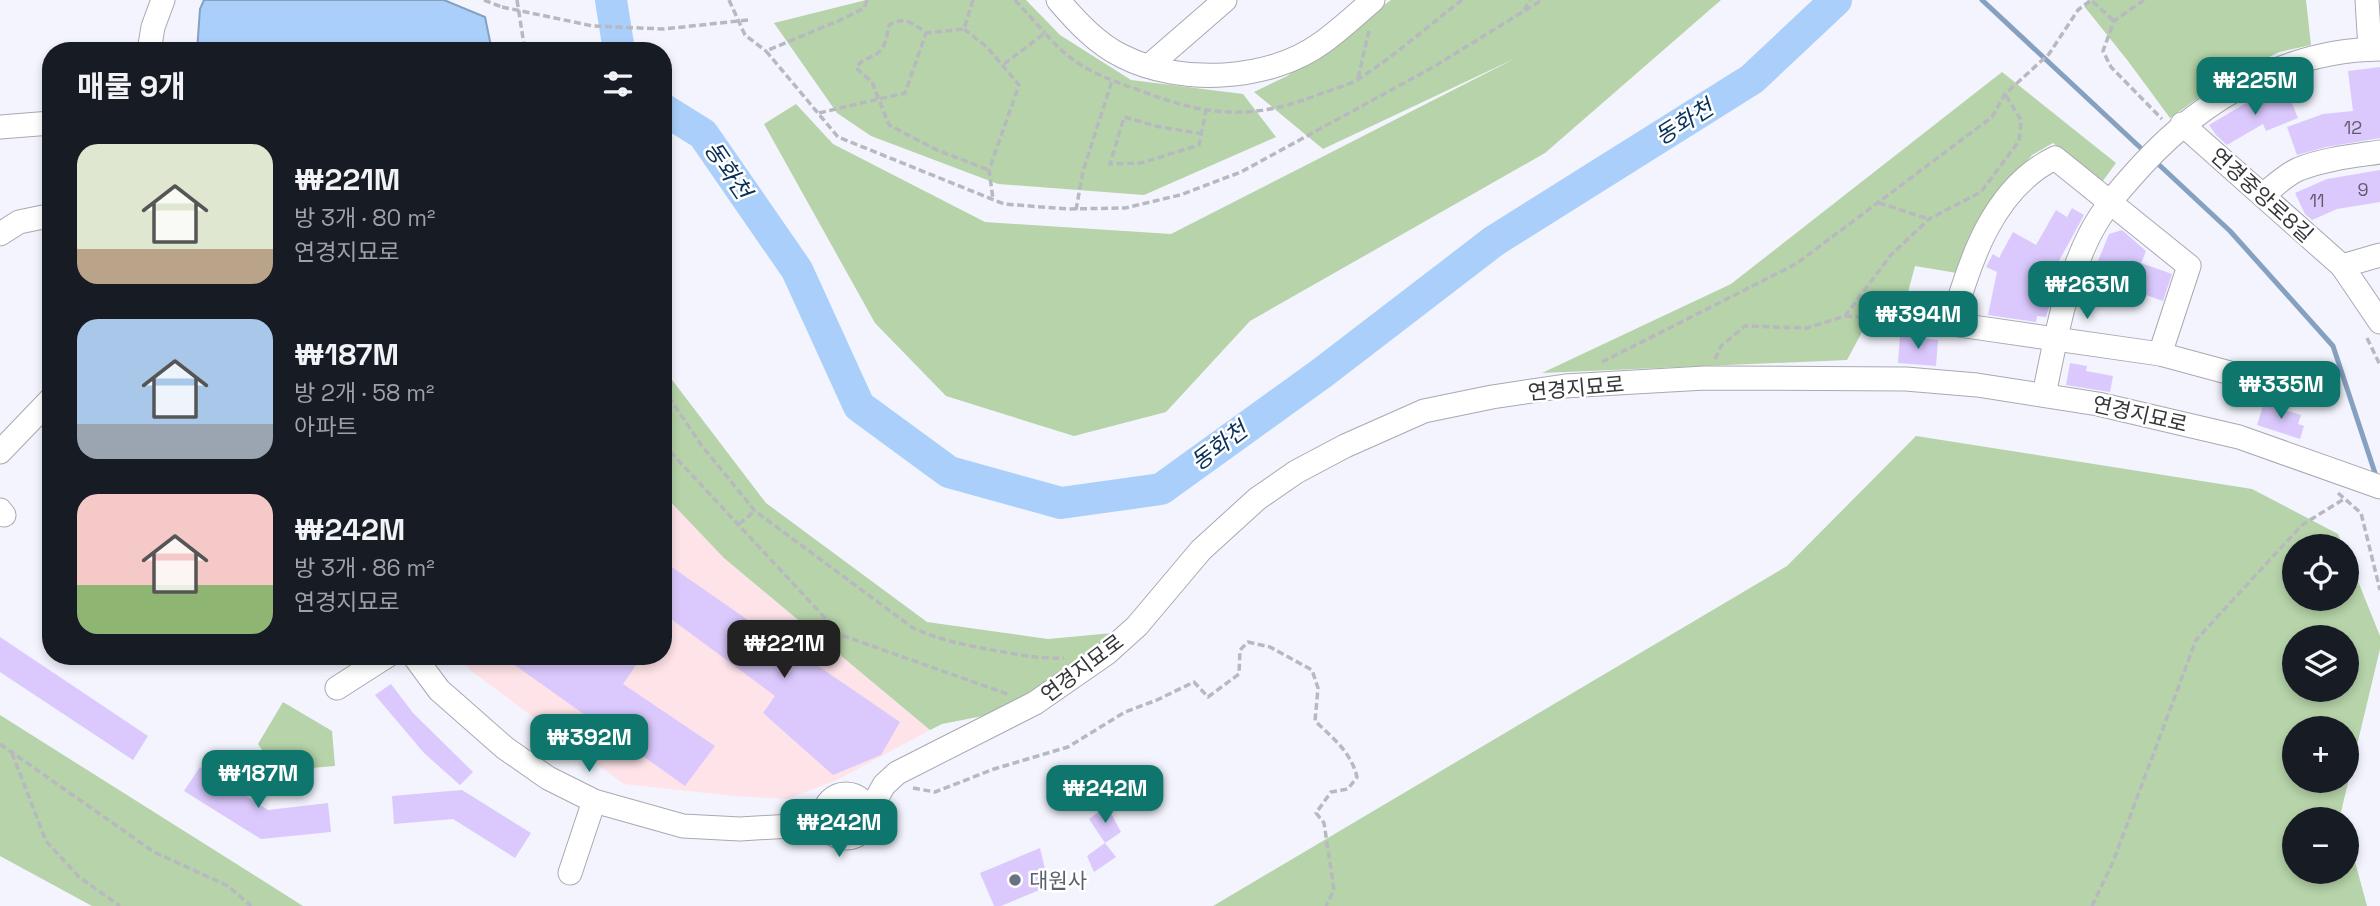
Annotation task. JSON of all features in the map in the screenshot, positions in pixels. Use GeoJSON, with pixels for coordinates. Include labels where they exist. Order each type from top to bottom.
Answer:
{"type":"FeatureCollection","features":[{"type":"Feature","properties":{"kind":"street"},"geometry":{"type":"LineString","coordinates":[[150,42],[163,0]]}},
{"type":"Feature","properties":{"kind":"street"},"geometry":{"type":"LineString","coordinates":[[1149,66],[1224,0]]}},
{"type":"Feature","properties":{"kind":"street"},"geometry":{"type":"LineString","coordinates":[[1065,3],[1086,30],[1122,56],[1183,74],[1226,76],[1261,70],[1322,43],[1373,0]]}},
{"type":"Feature","properties":{"kind":"street"},"geometry":{"type":"LineString","coordinates":[[2044,394],[2069,288],[2088,238],[2114,195],[2175,131],[2230,92],[2286,65],[2319,55],[2375,49],[2367,0]]}},
{"type":"Feature","properties":{"kind":"street"},"geometry":{"type":"LineString","coordinates":[[0,127],[42,124]]}},
{"type":"Feature","properties":{"kind":"street","name":"연경중앙로8길"},"geometry":{"type":"LineString","coordinates":[[2175,131],[2263,195],[2342,266],[2380,322]]}},
{"type":"Feature","properties":{"kind":"street"},"geometry":{"type":"LineString","coordinates":[[2263,195],[2300,169],[2343,157],[2380,152]]}},
{"type":"Feature","properties":{"kind":"street"},"geometry":{"type":"LineString","coordinates":[[1952,324],[1964,278],[1984,234],[2002,204],[2036,167],[2055,158],[2114,195],[2189,266],[2160,354]]}},
{"type":"Feature","properties":{"kind":"street"},"geometry":{"type":"LineString","coordinates":[[0,234],[19,222],[42,217]]}},
{"type":"Feature","properties":{"kind":"street"},"geometry":{"type":"LineString","coordinates":[[2342,266],[2380,254]]}},
{"type":"Feature","properties":{"kind":"street"},"geometry":{"type":"LineString","coordinates":[[1882,318],[1952,324],[2160,354],[2282,387]]}},
{"type":"Feature","properties":{"kind":"street","name":"연경지묘로"},"geometry":{"type":"LineString","coordinates":[[862,805],[894,786],[897,773],[1035,703],[1107,653],[1137,626],[1201,550],[1257,499],[1296,472],[1345,446],[1424,411],[1565,386],[1705,378],[1906,379],[2044,394],[2125,410],[2239,437],[2336,481],[2380,487]]}},
{"type":"Feature","properties":{"kind":"street"},"geometry":{"type":"LineString","coordinates":[[0,452],[42,408]]}},
{"type":"Feature","properties":{"kind":"street"},"geometry":{"type":"LineString","coordinates":[[338,688],[373,665]]}},
{"type":"Feature","properties":{"kind":"street"},"geometry":{"type":"LineString","coordinates":[[421,665],[439,690],[505,748],[548,778],[594,801],[683,826],[740,829],[791,826],[826,818]]}},
{"type":"Feature","properties":{"kind":"street"},"geometry":{"type":"LineString","coordinates":[[849,794],[862,805],[864,828],[854,836],[840,837],[826,818],[834,796],[849,794]]}},
{"type":"Feature","properties":{"kind":"street"},"geometry":{"type":"LineString","coordinates":[[570,873],[594,801]]}},
{"type":"Feature","properties":{"kind":"path"},"geometry":{"type":"LineString","coordinates":[[484,0],[502,7],[593,26],[664,29],[748,20]]}},
{"type":"Feature","properties":{"kind":"path"},"geometry":{"type":"LineString","coordinates":[[517,0],[524,42]]}},
{"type":"Feature","properties":{"kind":"path"},"geometry":{"type":"LineString","coordinates":[[729,0],[746,35],[766,51],[838,137],[1004,204],[1076,210],[1125,208],[1180,195],[1241,172],[1435,66],[1542,0]]}},
{"type":"Feature","properties":{"kind":"path"},"geometry":{"type":"LineString","coordinates":[[766,51],[845,18],[864,8],[867,0]]}},
{"type":"Feature","properties":{"kind":"path"},"geometry":{"type":"LineString","coordinates":[[964,29],[973,0]]}},
{"type":"Feature","properties":{"kind":"path"},"geometry":{"type":"LineString","coordinates":[[1015,0],[1045,33]]}},
{"type":"Feature","properties":{"kind":"path"},"geometry":{"type":"LineString","coordinates":[[1523,11],[1530,0]]}},
{"type":"Feature","properties":{"kind":"path"},"geometry":{"type":"LineString","coordinates":[[1598,363],[1796,264],[1879,203],[1992,117],[2005,94],[2049,54],[2078,10],[2091,0],[2114,20]]}},
{"type":"Feature","properties":{"kind":"path"},"geometry":{"type":"LineString","coordinates":[[2144,0],[2114,20],[2103,51],[2111,67],[2175,131]]}},
{"type":"Feature","properties":{"kind":"path"},"geometry":{"type":"LineString","coordinates":[[989,170],[937,150],[889,125],[872,82],[856,68],[861,60],[878,53],[885,44],[889,26],[897,21],[909,20],[926,33],[964,29],[987,47],[1019,85],[989,170],[993,199]]}},
{"type":"Feature","properties":{"kind":"path"},"geometry":{"type":"LineString","coordinates":[[1357,80],[1370,27]]}},
{"type":"Feature","properties":{"kind":"path"},"geometry":{"type":"LineString","coordinates":[[819,113],[905,93],[926,33]]}},
{"type":"Feature","properties":{"kind":"path"},"geometry":{"type":"LineString","coordinates":[[1076,210],[1083,171],[1112,80]]}},
{"type":"Feature","properties":{"kind":"path"},"geometry":{"type":"LineString","coordinates":[[1709,370],[1721,346],[1745,327],[1807,328],[1845,316],[1890,256],[1929,219],[1981,192],[2020,141],[2021,120],[2005,94]]}},
{"type":"Feature","properties":{"kind":"path"},"geometry":{"type":"LineString","coordinates":[[1203,134],[1160,127],[1124,117],[1110,164],[1141,163],[1199,145],[1203,134],[1206,110]]}},
{"type":"Feature","properties":{"kind":"path"},"geometry":{"type":"LineString","coordinates":[[1879,203],[1929,219]]}},
{"type":"Feature","properties":{"kind":"path"},"geometry":{"type":"LineString","coordinates":[[672,401],[702,446],[755,511],[913,628],[941,640],[970,646],[1048,659],[1072,657]]}},
{"type":"Feature","properties":{"kind":"path"},"geometry":{"type":"LineString","coordinates":[[672,453],[841,635],[1035,703]]}},
{"type":"Feature","properties":{"kind":"path"},"geometry":{"type":"LineString","coordinates":[[2336,481],[2344,499],[2361,513],[2380,590]]}},
{"type":"Feature","properties":{"kind":"path"},"geometry":{"type":"LineString","coordinates":[[2092,906],[2113,862],[2196,640],[2302,525],[2344,499]]}},
{"type":"Feature","properties":{"kind":"path"},"geometry":{"type":"LineString","coordinates":[[739,524],[755,511]]}},
{"type":"Feature","properties":{"kind":"path"},"geometry":{"type":"LineString","coordinates":[[894,786],[935,792],[994,769],[1068,747],[1125,712],[1157,701],[1194,682],[1208,697],[1239,674],[1240,650],[1248,642],[1270,647],[1312,670],[1318,688],[1315,721],[1342,747],[1353,762],[1357,777],[1348,789],[1331,792],[1316,813],[1324,823],[1334,890],[1326,906]]}},
{"type":"Feature","properties":{"kind":"path"},"geometry":{"type":"LineString","coordinates":[[0,744],[154,852],[228,886],[251,906]]}},
{"type":"Feature","properties":{"kind":"path"},"geometry":{"type":"LineString","coordinates":[[11,750],[46,841],[79,877],[120,906]]}},
{"type":"Feature","properties":{"kind":"shaded area"},"geometry":{"type":"Polygon","coordinates":[[[672,503],[724,558],[930,730],[837,780],[787,799],[624,784],[466,665],[672,665],[672,503]]]}},
{"type":"Feature","properties":{"kind":"green space"},"geometry":{"type":"Polygon","coordinates":[[[866,0],[1026,0],[1060,35],[1131,80],[1243,94],[1276,137],[1144,195],[998,184],[871,136],[837,113],[774,23],[866,0]]]}},
{"type":"Feature","properties":{"kind":"green space"},"geometry":{"type":"Polygon","coordinates":[[[1391,0],[1721,0],[1545,153],[1250,321],[1166,412],[1074,436],[946,396],[875,323],[764,124],[796,104],[833,144],[985,222],[1171,234],[1516,58],[1323,149],[1254,92],[1287,76],[1391,0]]]}},
{"type":"Feature","properties":{"kind":"green space"},"geometry":{"type":"Polygon","coordinates":[[[2091,0],[2306,0],[2311,45],[2279,52],[2222,81],[2170,118],[2084,6],[2091,0]]]}},
{"type":"Feature","properties":{"kind":"green space"},"geometry":{"type":"Polygon","coordinates":[[[2002,72],[2116,163],[2102,182],[2053,143],[2032,155],[1987,206],[1957,273],[1915,266],[1904,307],[1875,308],[1847,360],[1542,373],[1731,284],[2002,72]]]}},
{"type":"Feature","properties":{"kind":"green space"},"geometry":{"type":"Polygon","coordinates":[[[672,380],[766,503],[927,622],[1048,639],[1113,633],[1071,672],[1008,711],[942,724],[930,730],[724,558],[672,503],[672,380]]]}},
{"type":"Feature","properties":{"kind":"green space"},"geometry":{"type":"Polygon","coordinates":[[[1916,436],[2252,489],[2338,534],[2282,534],[2282,611],[2359,611],[2359,584],[2380,636],[2380,649],[2359,737],[2359,716],[2282,716],[2282,793],[2346,793],[2342,807],[2282,807],[2282,884],[2359,884],[2359,876],[2367,906],[1213,906],[1787,566],[1916,436]]]}},
{"type":"Feature","properties":{"kind":"green space"},"geometry":{"type":"Polygon","coordinates":[[[283,702],[332,731],[335,766],[276,771],[258,744],[283,702]]]}},
{"type":"Feature","properties":{"kind":"green space"},"geometry":{"type":"Polygon","coordinates":[[[0,715],[303,906],[92,906],[0,856],[0,715]]]}},
{"type":"Feature","properties":{"kind":"water"},"geometry":{"type":"Polygon","coordinates":[[[204,0],[444,0],[485,17],[490,42],[198,42],[200,9],[204,0]]]}},
{"type":"Feature","properties":{"kind":"building"},"geometry":{"type":"Polygon","coordinates":[[[2380,67],[2380,138],[2297,155],[2287,127],[2323,114],[2353,111],[2348,71],[2380,67]]]}},
{"type":"Feature","properties":{"kind":"building"},"geometry":{"type":"Polygon","coordinates":[[[2287,91],[2298,118],[2266,131],[2263,124],[2227,145],[2209,125],[2251,100],[2268,93],[2270,98],[2287,91]]]}},
{"type":"Feature","properties":{"kind":"building"},"geometry":{"type":"Polygon","coordinates":[[[2380,170],[2380,202],[2337,209],[2312,220],[2305,214],[2295,193],[2327,179],[2380,170]]]}},
{"type":"Feature","properties":{"kind":"building"},"geometry":{"type":"Polygon","coordinates":[[[2072,208],[2084,215],[2054,270],[2059,272],[2046,317],[2037,316],[2036,322],[1988,315],[1997,272],[1986,267],[1993,254],[1999,258],[2013,232],[2036,245],[2056,210],[2067,217],[2072,208]]]}},
{"type":"Feature","properties":{"kind":"building"},"geometry":{"type":"Polygon","coordinates":[[[2122,230],[2146,251],[2141,263],[2172,274],[2163,301],[2129,289],[2123,305],[2092,294],[2103,263],[2098,261],[2109,234],[2122,230]]]}},
{"type":"Feature","properties":{"kind":"building"},"geometry":{"type":"Polygon","coordinates":[[[1900,336],[1938,340],[1936,366],[1898,363],[1900,336]]]}},
{"type":"Feature","properties":{"kind":"building"},"geometry":{"type":"Polygon","coordinates":[[[2070,363],[2087,366],[2086,371],[2113,376],[2110,392],[2066,385],[2070,363]]]}},
{"type":"Feature","properties":{"kind":"building"},"geometry":{"type":"Polygon","coordinates":[[[2264,403],[2301,415],[2298,424],[2304,426],[2300,439],[2257,425],[2264,403]]]}},
{"type":"Feature","properties":{"kind":"building"},"geometry":{"type":"Polygon","coordinates":[[[672,567],[900,722],[881,755],[833,775],[763,713],[775,696],[672,620],[672,567]]]}},
{"type":"Feature","properties":{"kind":"building"},"geometry":{"type":"Polygon","coordinates":[[[0,637],[148,736],[133,760],[0,672],[0,637]]]}},
{"type":"Feature","properties":{"kind":"building"},"geometry":{"type":"Polygon","coordinates":[[[515,665],[636,665],[623,684],[715,746],[685,786],[515,665]]]}},
{"type":"Feature","properties":{"kind":"building"},"geometry":{"type":"Polygon","coordinates":[[[391,684],[413,713],[473,772],[460,785],[424,753],[375,695],[391,684]]]}},
{"type":"Feature","properties":{"kind":"building"},"geometry":{"type":"Polygon","coordinates":[[[200,767],[268,810],[328,803],[331,832],[261,839],[184,791],[200,767]]]}},
{"type":"Feature","properties":{"kind":"building"},"geometry":{"type":"Polygon","coordinates":[[[462,790],[531,833],[515,858],[453,819],[394,824],[392,796],[462,790]]]}},
{"type":"Feature","properties":{"kind":"building"},"geometry":{"type":"Polygon","coordinates":[[[1107,806],[1121,832],[1105,843],[1089,819],[1107,806]]]}},
{"type":"Feature","properties":{"kind":"building"},"geometry":{"type":"Polygon","coordinates":[[[1105,843],[1116,857],[1094,872],[1087,856],[1105,843]]]}},
{"type":"Feature","properties":{"kind":"building","name":"대원사"},"geometry":{"type":"Polygon","coordinates":[[[1040,848],[1049,886],[1001,906],[994,906],[980,873],[1040,848]]]}},
{"type":"Feature","properties":{"kind":"waterway","name":"동화천"},"geometry":{"type":"LineString","coordinates":[[611,0],[618,42]]}},
{"type":"Feature","properties":{"kind":"waterway","name":"동화천"},"geometry":{"type":"LineString","coordinates":[[672,115],[703,134],[797,270],[859,406],[949,472],[1061,503],[1161,489],[1322,373],[1494,241],[1752,79],[1836,0]]}},
{"type":"Feature","properties":{"kind":"waterway"},"geometry":{"type":"LineString","coordinates":[[1982,0],[2145,152]]}},
{"type":"Feature","properties":{"kind":"waterway"},"geometry":{"type":"LineString","coordinates":[[2155,161],[2230,231],[2333,346],[2377,479]]}},
{"type":"Feature","properties":{"kind":"place","name":"대원사"},"geometry":{"type":"Point","coordinates":[1015,880]}}]}
